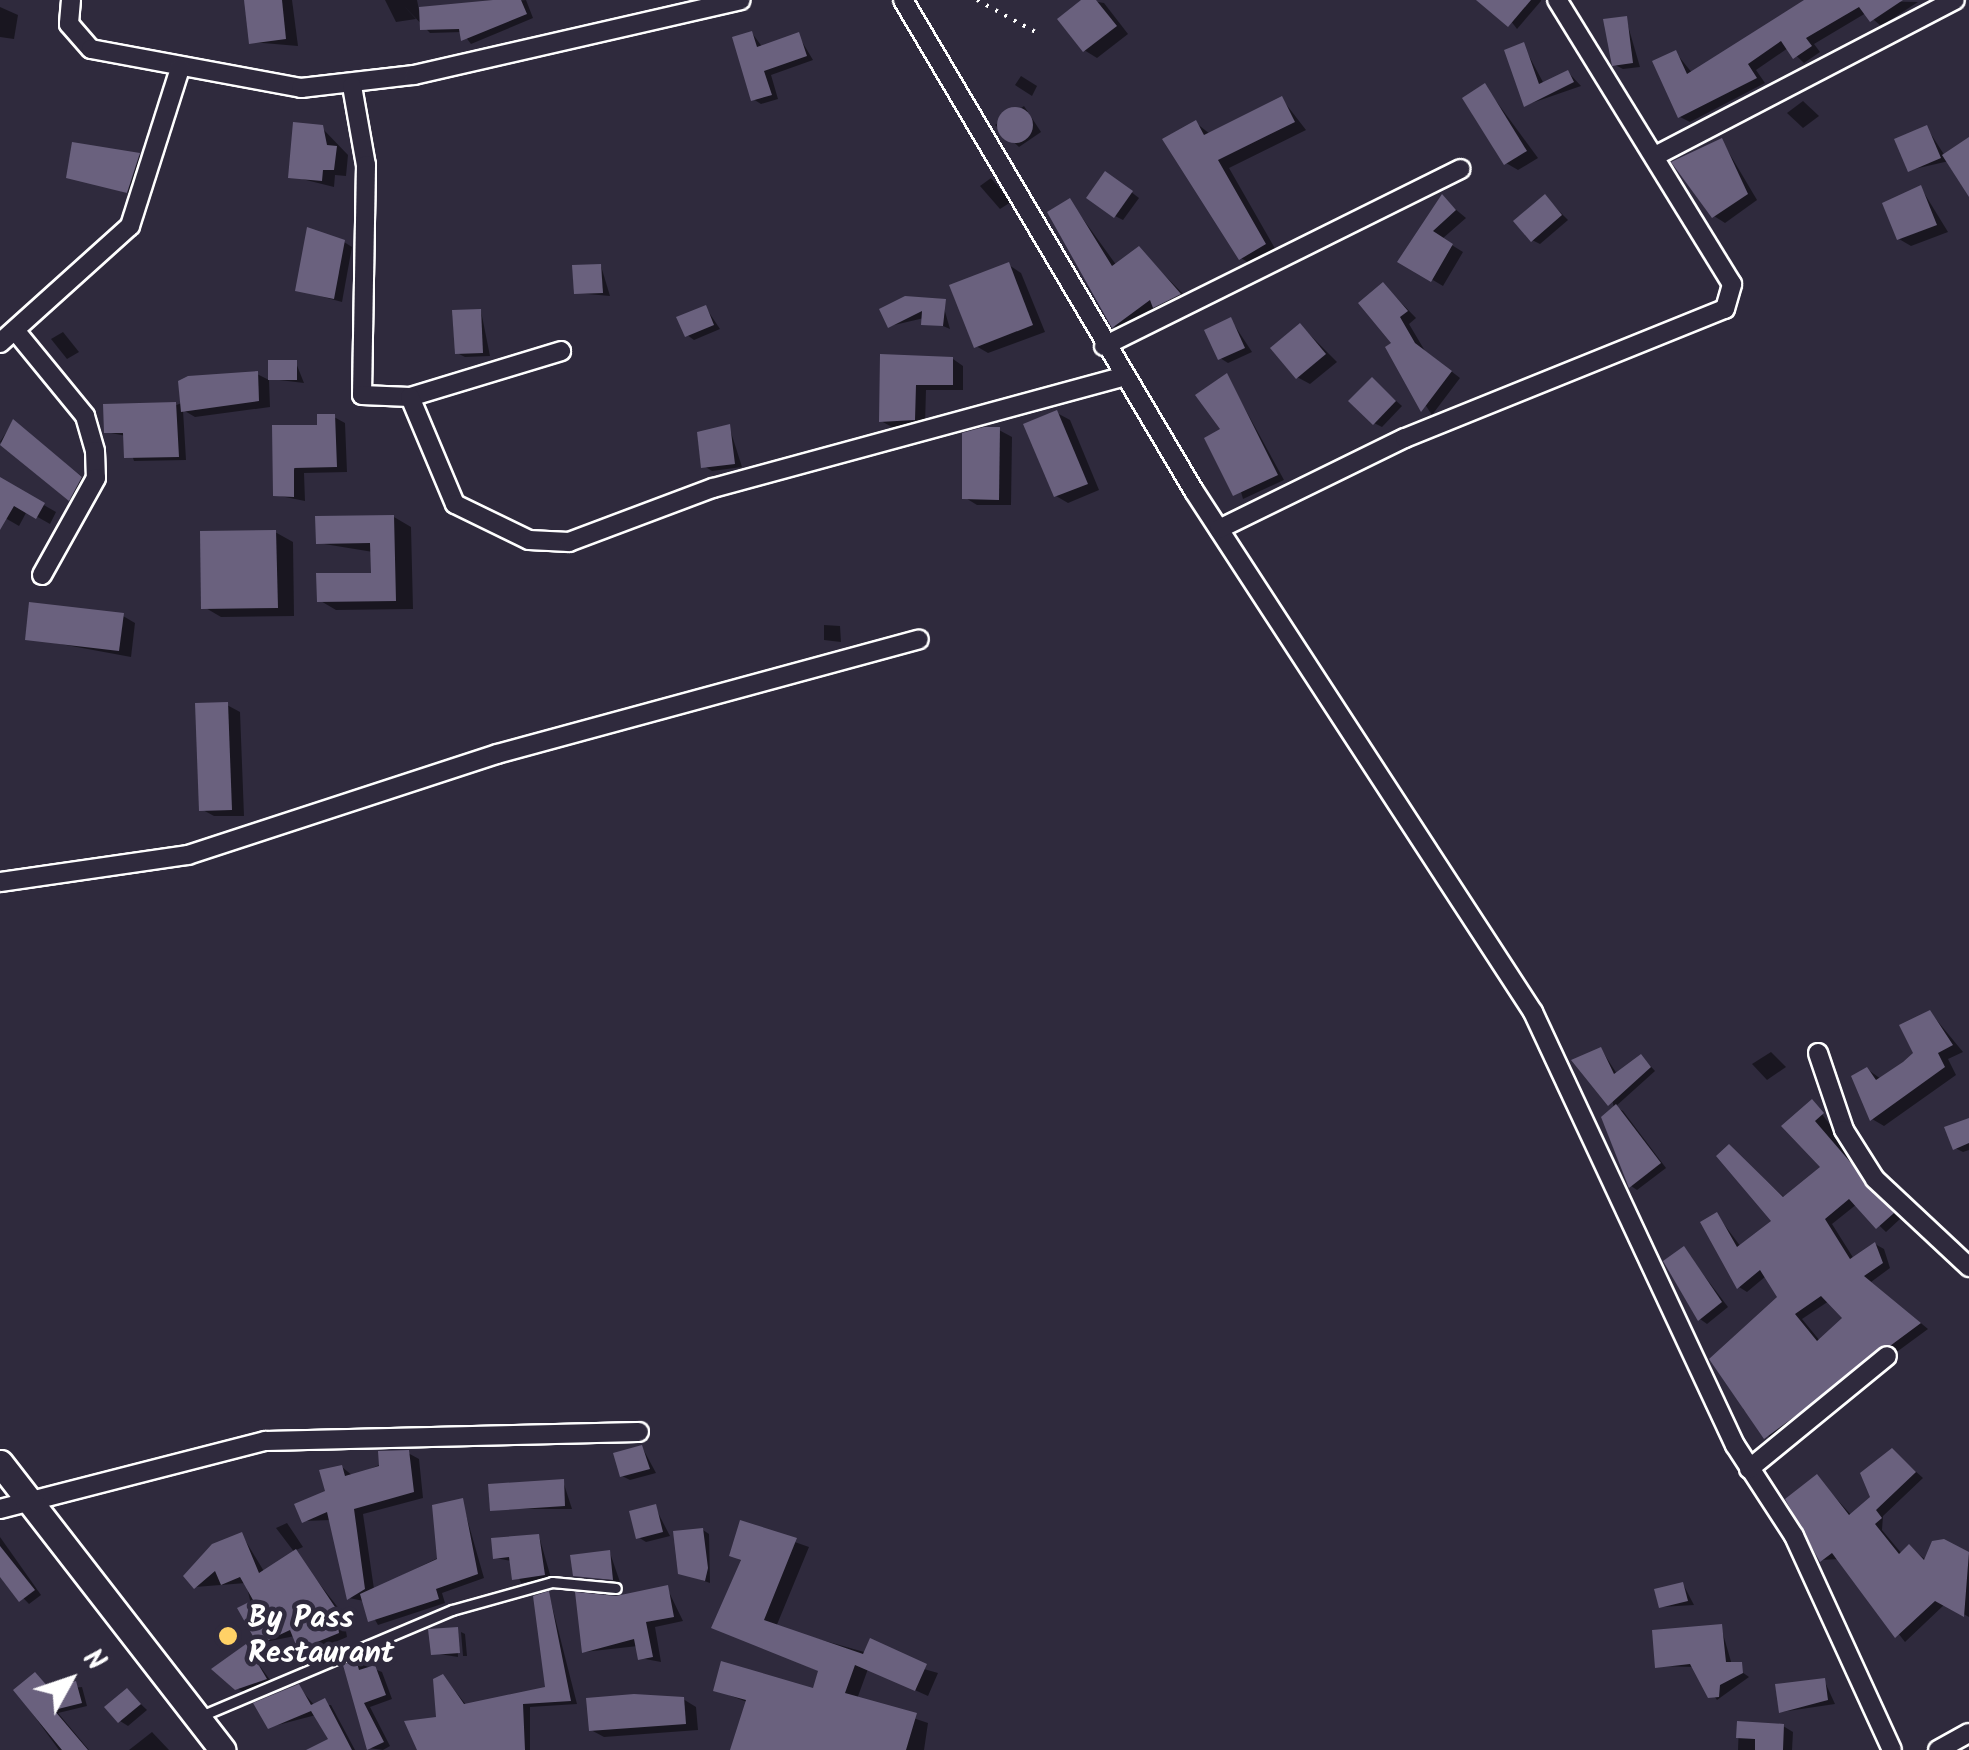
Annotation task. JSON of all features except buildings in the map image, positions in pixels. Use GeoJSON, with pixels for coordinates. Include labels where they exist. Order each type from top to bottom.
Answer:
{"type":"FeatureCollection","features":[{"type":"Feature","properties":{"kind":"street"},"geometry":{"type":"LineString","coordinates":[[71,0],[69,24],[91,49],[180,68],[352,86],[740,0]]}},
{"type":"Feature","properties":{"kind":"street"},"geometry":{"type":"LineString","coordinates":[[903,0],[1104,346],[1533,1012],[1749,1469],[1794,1536],[1892,1750]]}},
{"type":"Feature","properties":{"kind":"street"},"geometry":{"type":"LineString","coordinates":[[1219,529],[1421,430],[1719,318],[1732,284],[1557,0]]}},
{"type":"Feature","properties":{"kind":"street"},"geometry":{"type":"LineString","coordinates":[[1655,156],[1955,0]]}},
{"type":"Feature","properties":{"kind":"street"},"geometry":{"type":"LineString","coordinates":[[0,342],[18,334],[130,226],[180,68]]}},
{"type":"Feature","properties":{"kind":"street"},"geometry":{"type":"LineString","coordinates":[[352,86],[366,165],[362,395],[410,397],[561,351]]}},
{"type":"Feature","properties":{"kind":"street"},"geometry":{"type":"LineString","coordinates":[[1104,346],[1461,169]]}},
{"type":"Feature","properties":{"kind":"street"},"geometry":{"type":"LineString","coordinates":[[18,334],[85,416],[95,451],[96,478],[42,575]]}},
{"type":"Feature","properties":{"kind":"street"},"geometry":{"type":"LineString","coordinates":[[410,397],[456,504],[529,540],[569,542],[713,488],[1124,376]]}},
{"type":"Feature","properties":{"kind":"street"},"geometry":{"type":"LineString","coordinates":[[0,882],[188,855],[497,754],[919,638]]}},
{"type":"Feature","properties":{"kind":"street"},"geometry":{"type":"LineString","coordinates":[[1818,1053],[1844,1130],[1876,1179],[1969,1267]]}},
{"type":"Feature","properties":{"kind":"street"},"geometry":{"type":"LineString","coordinates":[[1749,1469],[1887,1356]]}},
{"type":"Feature","properties":{"kind":"street"},"geometry":{"type":"LineString","coordinates":[[0,1508],[25,1496],[265,1441],[640,1432]]}},
{"type":"Feature","properties":{"kind":"street"},"geometry":{"type":"LineString","coordinates":[[0,1463],[223,1750]]}},
{"type":"Feature","properties":{"kind":"street"},"geometry":{"type":"LineString","coordinates":[[1938,1750],[1969,1733]]}},
{"type":"Feature","properties":{"kind":"lane"},"geometry":{"type":"LineString","coordinates":[[198,1718],[452,1610],[552,1582],[616,1588]]}},
{"type":"Feature","properties":{"kind":"path"},"geometry":{"type":"LineString","coordinates":[[977,0],[1041,35]]}},
{"type":"Feature","properties":{"kind":"place","name":"By Pass Restaurant"},"geometry":{"type":"Point","coordinates":[228,1636]}}]}
